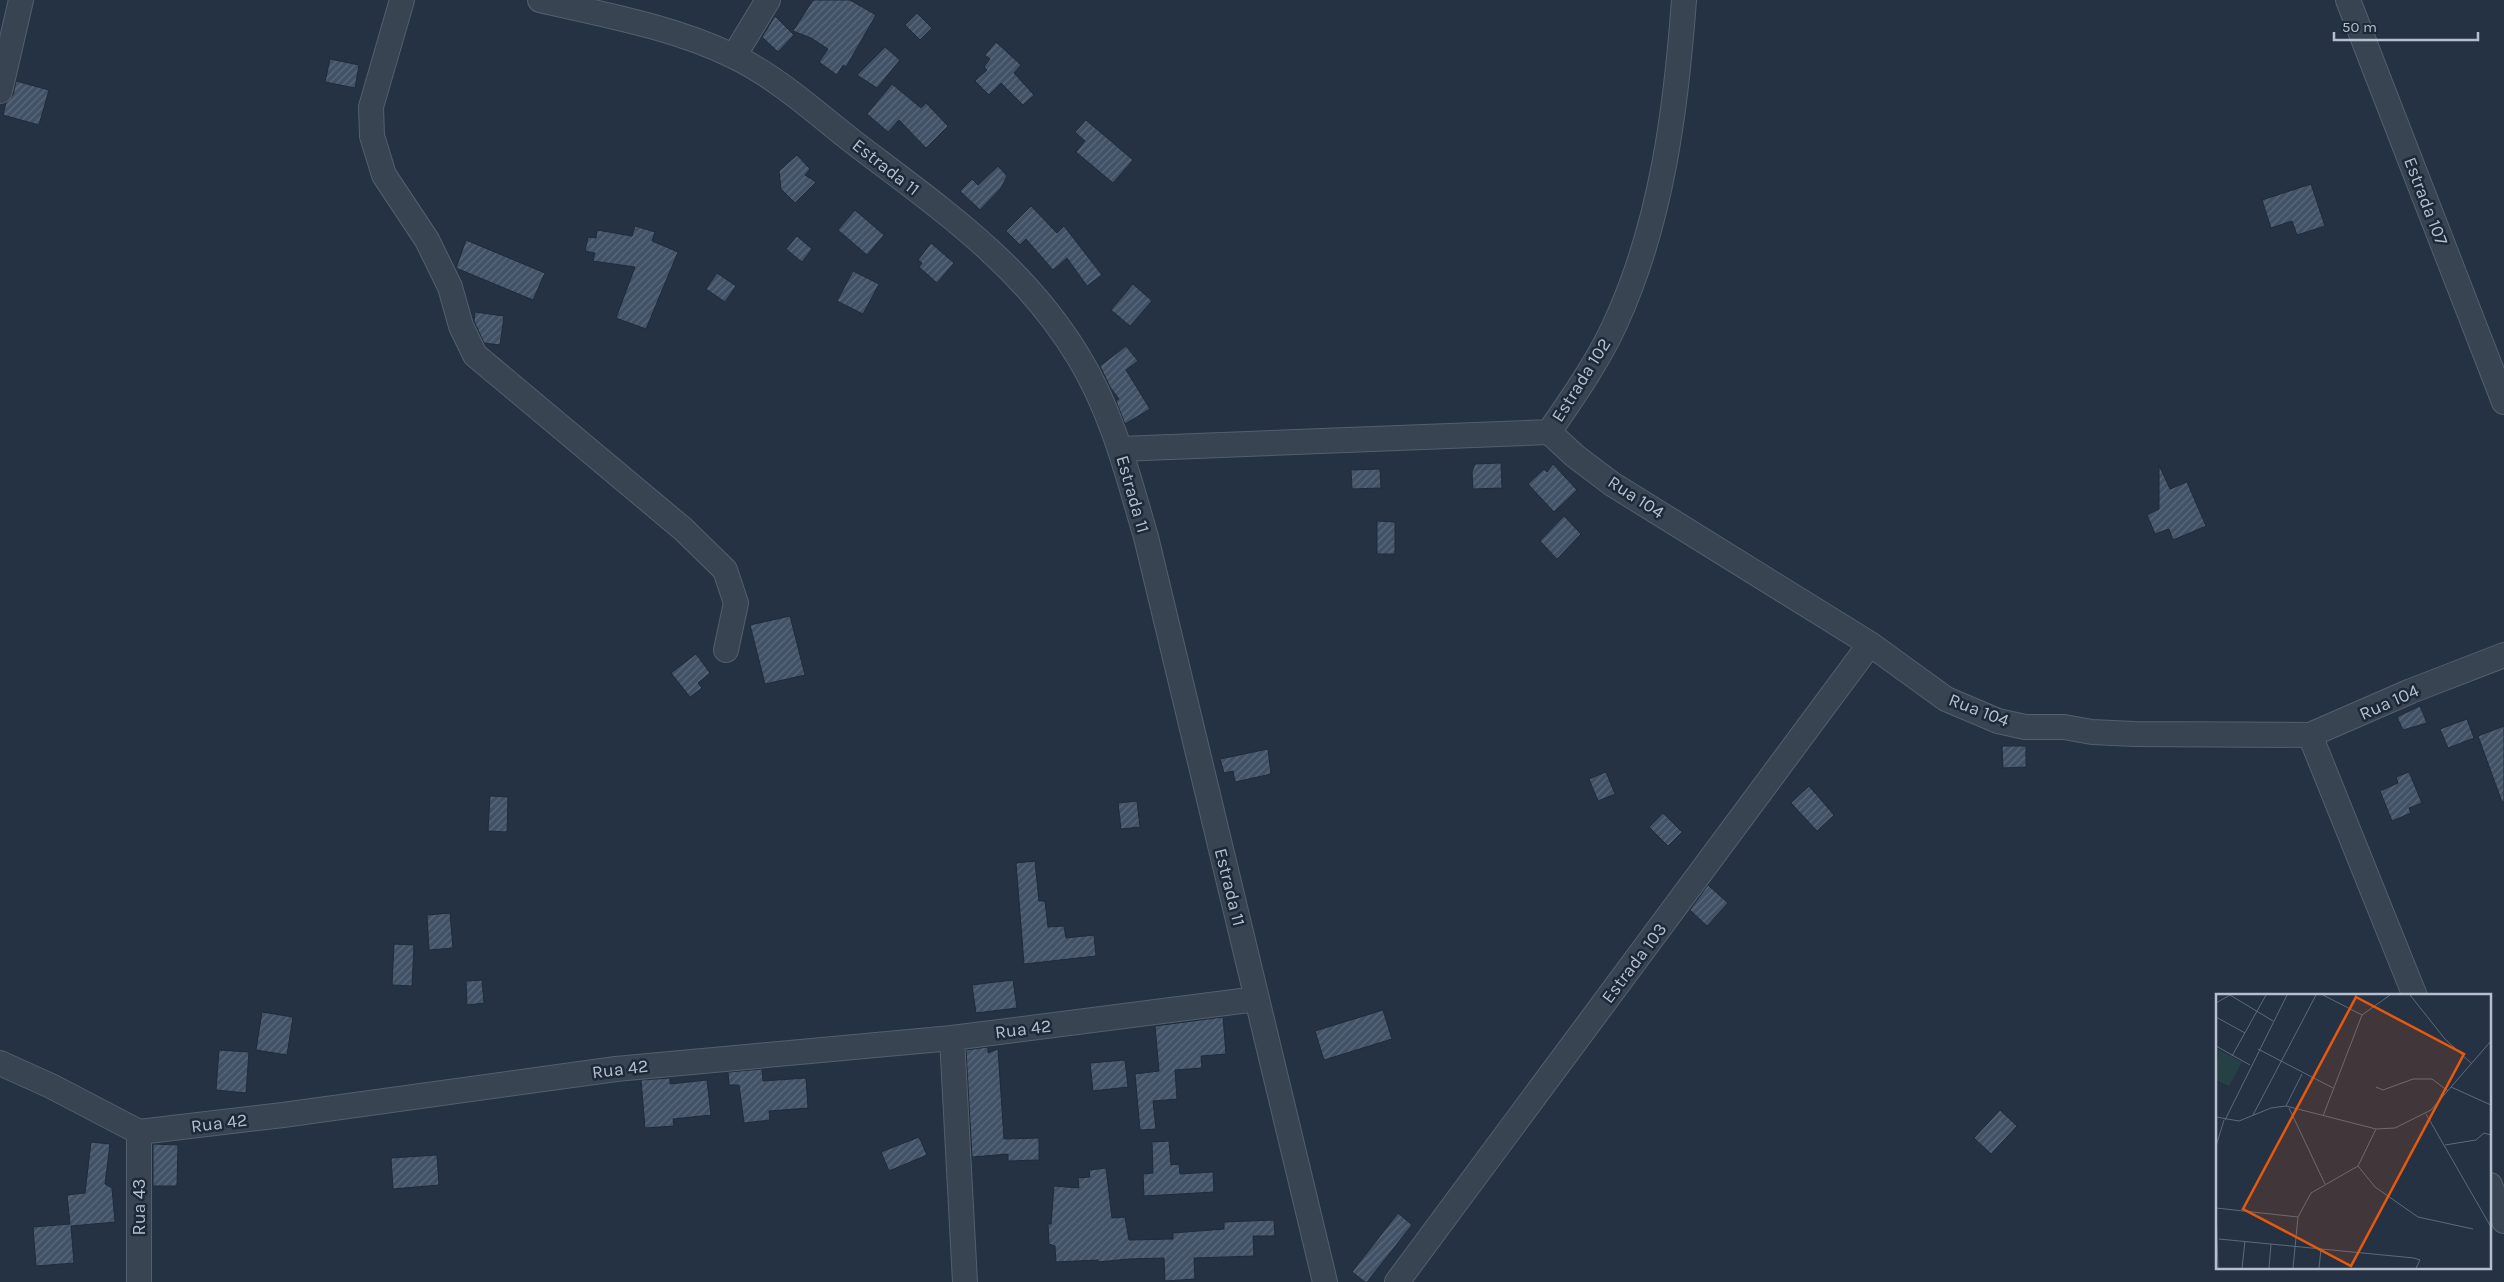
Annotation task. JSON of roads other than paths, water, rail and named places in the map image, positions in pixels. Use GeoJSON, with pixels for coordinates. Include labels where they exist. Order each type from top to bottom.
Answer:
{"type":"FeatureCollection","features":[{"type":"Feature","properties":{"kind":"street"},"geometry":{"type":"LineString","coordinates":[[0,91],[21,0]]}},
{"type":"Feature","properties":{"kind":"street"},"geometry":{"type":"LineString","coordinates":[[402,0],[371,107],[372,136],[384,175],[427,240],[450,287],[461,326],[475,355],[683,529],[725,570],[736,603],[726,650]]}},
{"type":"Feature","properties":{"kind":"street","name":"Estrada 11"},"geometry":{"type":"LineString","coordinates":[[540,0],[667,30],[734,56],[778,84],[965,228],[1014,272],[1039,298],[1079,357],[1120,449],[1146,537],[1325,1282]]}},
{"type":"Feature","properties":{"kind":"street"},"geometry":{"type":"LineString","coordinates":[[734,56],[768,0]]}},
{"type":"Feature","properties":{"kind":"street","name":"Estrada 102"},"geometry":{"type":"LineString","coordinates":[[1120,449],[1549,432],[1573,396],[1616,322],[1645,247],[1663,171],[1678,83],[1684,0]]}},
{"type":"Feature","properties":{"kind":"street","name":"Estrada 107"},"geometry":{"type":"LineString","coordinates":[[2348,0],[2497,364],[2504,402]]}},
{"type":"Feature","properties":{"kind":"street","name":"Rua 104"},"geometry":{"type":"LineString","coordinates":[[1549,432],[1575,456],[1612,484],[1870,644],[1946,699],[1976,713],[2016,725],[2064,726],[2092,732],[2134,734],[2310,735],[2411,691],[2504,655]]}},
{"type":"Feature","properties":{"kind":"street","name":"Estrada 103"},"geometry":{"type":"LineString","coordinates":[[1397,1282],[1870,644]]}},
{"type":"Feature","properties":{"kind":"street"},"geometry":{"type":"LineString","coordinates":[[2310,735],[2413,994]]}},
{"type":"Feature","properties":{"kind":"street","name":"Rua 42"},"geometry":{"type":"LineString","coordinates":[[139,1132],[283,1115],[616,1069],[952,1038],[1258,1000]]}},
{"type":"Feature","properties":{"kind":"street"},"geometry":{"type":"LineString","coordinates":[[952,1038],[965,1282]]}},
{"type":"Feature","properties":{"kind":"street"},"geometry":{"type":"LineString","coordinates":[[0,1063],[51,1086],[139,1132]]}},
{"type":"Feature","properties":{"kind":"street","name":"Rua 43"},"geometry":{"type":"LineString","coordinates":[[139,1132],[139,1282]]}},
{"type":"Feature","properties":{"kind":"street"},"geometry":{"type":"LineString","coordinates":[[2492,1190],[2504,1221]]}}]}
